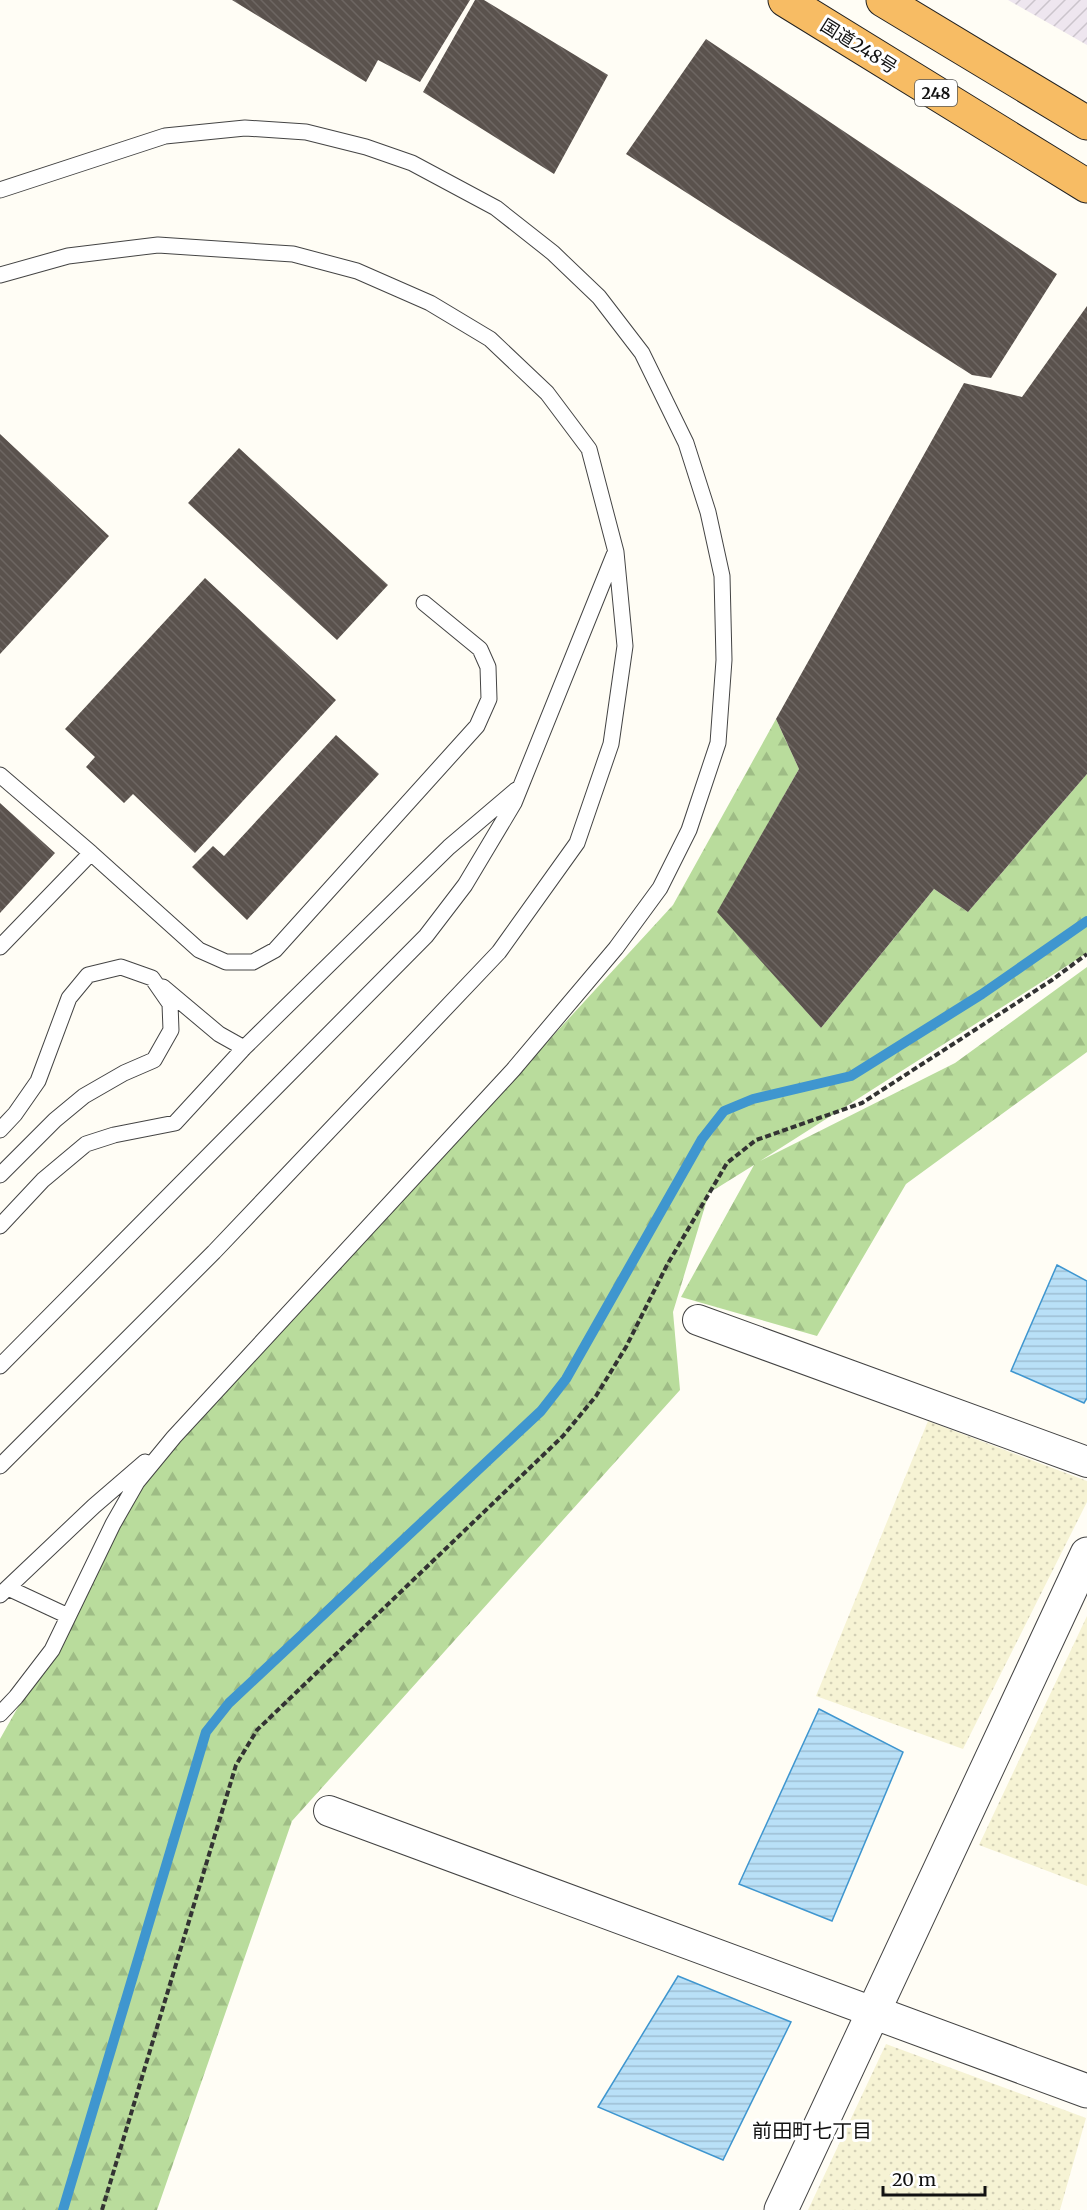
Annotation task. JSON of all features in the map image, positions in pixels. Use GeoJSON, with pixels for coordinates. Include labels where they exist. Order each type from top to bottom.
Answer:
{"type":"FeatureCollection","features":[{"type":"Feature","properties":{"kind":"highway","name":"国道248号"},"geometry":{"type":"LineString","coordinates":[[785,0],[1087,186]]}},
{"type":"Feature","properties":{"kind":"highway"},"geometry":{"type":"LineString","coordinates":[[883,0],[1087,123]]}},
{"type":"Feature","properties":{"kind":"street"},"geometry":{"type":"LineString","coordinates":[[698,1320],[1087,1462]]}},
{"type":"Feature","properties":{"kind":"street"},"geometry":{"type":"LineString","coordinates":[[781,2210],[1087,1554]]}},
{"type":"Feature","properties":{"kind":"street"},"geometry":{"type":"LineString","coordinates":[[329,1811],[1087,2091]]}},
{"type":"Feature","properties":{"kind":"lane"},"geometry":{"type":"LineString","coordinates":[[0,190],[165,136],[245,128],[306,132],[366,147],[412,163],[496,208],[553,253],[599,297],[642,353],[686,442],[708,512],[722,576],[724,660],[718,742],[689,830],[660,888],[616,948],[513,1070],[179,1432],[137,1482],[113,1524],[52,1650],[0,1714]]}},
{"type":"Feature","properties":{"kind":"lane"},"geometry":{"type":"LineString","coordinates":[[0,276],[68,256],[158,245],[293,254],[357,271],[419,299],[490,339],[547,393],[589,449],[616,552],[625,646],[610,744],[577,843],[499,952],[214,1252],[0,1466]]}},
{"type":"Feature","properties":{"kind":"lane"},"geometry":{"type":"LineString","coordinates":[[0,1366],[426,936],[465,885],[522,785],[616,552]]}},
{"type":"Feature","properties":{"kind":"lane"},"geometry":{"type":"LineString","coordinates":[[0,775],[199,950],[226,962],[253,962],[275,950],[477,726],[489,699],[488,667],[480,649],[424,603]]}},
{"type":"Feature","properties":{"kind":"lane"},"geometry":{"type":"LineString","coordinates":[[0,1226],[43,1180],[86,1144],[114,1135],[175,1123],[244,1048],[448,847],[522,785]]}},
{"type":"Feature","properties":{"kind":"lane"},"geometry":{"type":"LineString","coordinates":[[0,947],[91,853]]}},
{"type":"Feature","properties":{"kind":"lane"},"geometry":{"type":"LineString","coordinates":[[0,1130],[15,1114],[38,1081],[69,998],[87,975],[121,967],[152,978],[219,1034],[244,1048]]}},
{"type":"Feature","properties":{"kind":"lane"},"geometry":{"type":"LineString","coordinates":[[0,1176],[55,1120],[84,1096],[124,1073],[154,1060],[171,1030],[170,1004],[152,978]]}},
{"type":"Feature","properties":{"kind":"lane"},"geometry":{"type":"LineString","coordinates":[[68,1616],[4,1592],[94,1506],[179,1432]]}},
{"type":"Feature","properties":{"kind":"path"},"geometry":{"type":"LineString","coordinates":[[102,2210],[236,1765],[257,1730],[562,1436],[596,1396],[626,1347],[667,1265],[727,1163],[756,1140],[862,1103],[1052,980],[1087,954]]}},
{"type":"Feature","properties":{"kind":"shaded area"},"geometry":{"type":"Polygon","coordinates":[[[1008,0],[1087,0],[1087,45],[1008,0]]]}},
{"type":"Feature","properties":{"kind":"shaded area"},"geometry":{"type":"Polygon","coordinates":[[[928,1421],[1087,1481],[1087,1502],[963,1749],[816,1696],[928,1421]]]}},
{"type":"Feature","properties":{"kind":"shaded area"},"geometry":{"type":"Polygon","coordinates":[[[1087,1616],[1087,1886],[979,1845],[1087,1616]]]}},
{"type":"Feature","properties":{"kind":"shaded area"},"geometry":{"type":"Polygon","coordinates":[[[886,2044],[1086,2118],[1060,2210],[808,2210],[886,2044]]]}},
{"type":"Feature","properties":{"kind":"green space"},"geometry":{"type":"Polygon","coordinates":[[[776,719],[799,769],[718,912],[821,1028],[934,889],[968,912],[1087,774],[1087,953],[760,1161],[955,1063],[1087,967],[1087,1052],[906,1184],[817,1336],[681,1297],[754,1165],[709,1193],[673,1312],[680,1390],[292,1821],[157,2210],[0,2210],[0,1739],[148,1477],[673,905],[776,719]]]}},
{"type":"Feature","properties":{"kind":"water"},"geometry":{"type":"Polygon","coordinates":[[[1057,1265],[1087,1281],[1087,1398],[1084,1403],[1011,1371],[1057,1265]]]}},
{"type":"Feature","properties":{"kind":"water"},"geometry":{"type":"Polygon","coordinates":[[[819,1709],[903,1752],[832,1921],[739,1884],[819,1709]]]}},
{"type":"Feature","properties":{"kind":"water"},"geometry":{"type":"Polygon","coordinates":[[[678,1976],[791,2022],[723,2160],[598,2107],[678,1976]]]}},
{"type":"Feature","properties":{"kind":"building"},"geometry":{"type":"Polygon","coordinates":[[[232,0],[470,0],[420,82],[378,60],[366,82],[232,0]]]}},
{"type":"Feature","properties":{"kind":"building"},"geometry":{"type":"Polygon","coordinates":[[[475,0],[484,0],[608,75],[554,174],[423,92],[475,0]]]}},
{"type":"Feature","properties":{"kind":"building"},"geometry":{"type":"Polygon","coordinates":[[[706,39],[1057,274],[991,378],[972,375],[626,154],[706,39]]]}},
{"type":"Feature","properties":{"kind":"building"},"geometry":{"type":"Polygon","coordinates":[[[1087,306],[1087,774],[968,912],[934,889],[821,1028],[717,912],[799,769],[776,719],[964,383],[1022,397],[1087,306]]]}},
{"type":"Feature","properties":{"kind":"building"},"geometry":{"type":"Polygon","coordinates":[[[0,434],[109,536],[0,654],[0,434]]]}},
{"type":"Feature","properties":{"kind":"building"},"geometry":{"type":"Polygon","coordinates":[[[239,448],[388,585],[337,640],[188,503],[239,448]]]}},
{"type":"Feature","properties":{"kind":"building"},"geometry":{"type":"Polygon","coordinates":[[[205,578],[336,700],[195,853],[133,794],[124,803],[86,767],[95,757],[65,729],[205,578]]]}},
{"type":"Feature","properties":{"kind":"building"},"geometry":{"type":"Polygon","coordinates":[[[336,735],[379,774],[247,920],[192,867],[213,846],[224,856],[336,735]]]}},
{"type":"Feature","properties":{"kind":"building"},"geometry":{"type":"Polygon","coordinates":[[[0,803],[55,853],[0,913],[0,803]]]}},
{"type":"Feature","properties":{"kind":"waterway"},"geometry":{"type":"LineString","coordinates":[[63,2210],[206,1732],[229,1703],[541,1411],[566,1379],[702,1139],[724,1111],[753,1099],[851,1076],[982,994],[1087,921]]}},
{"type":"Feature","properties":{"kind":"district","name":"前田町七丁目"},"geometry":{"type":"Point","coordinates":[812,2130]}}]}
